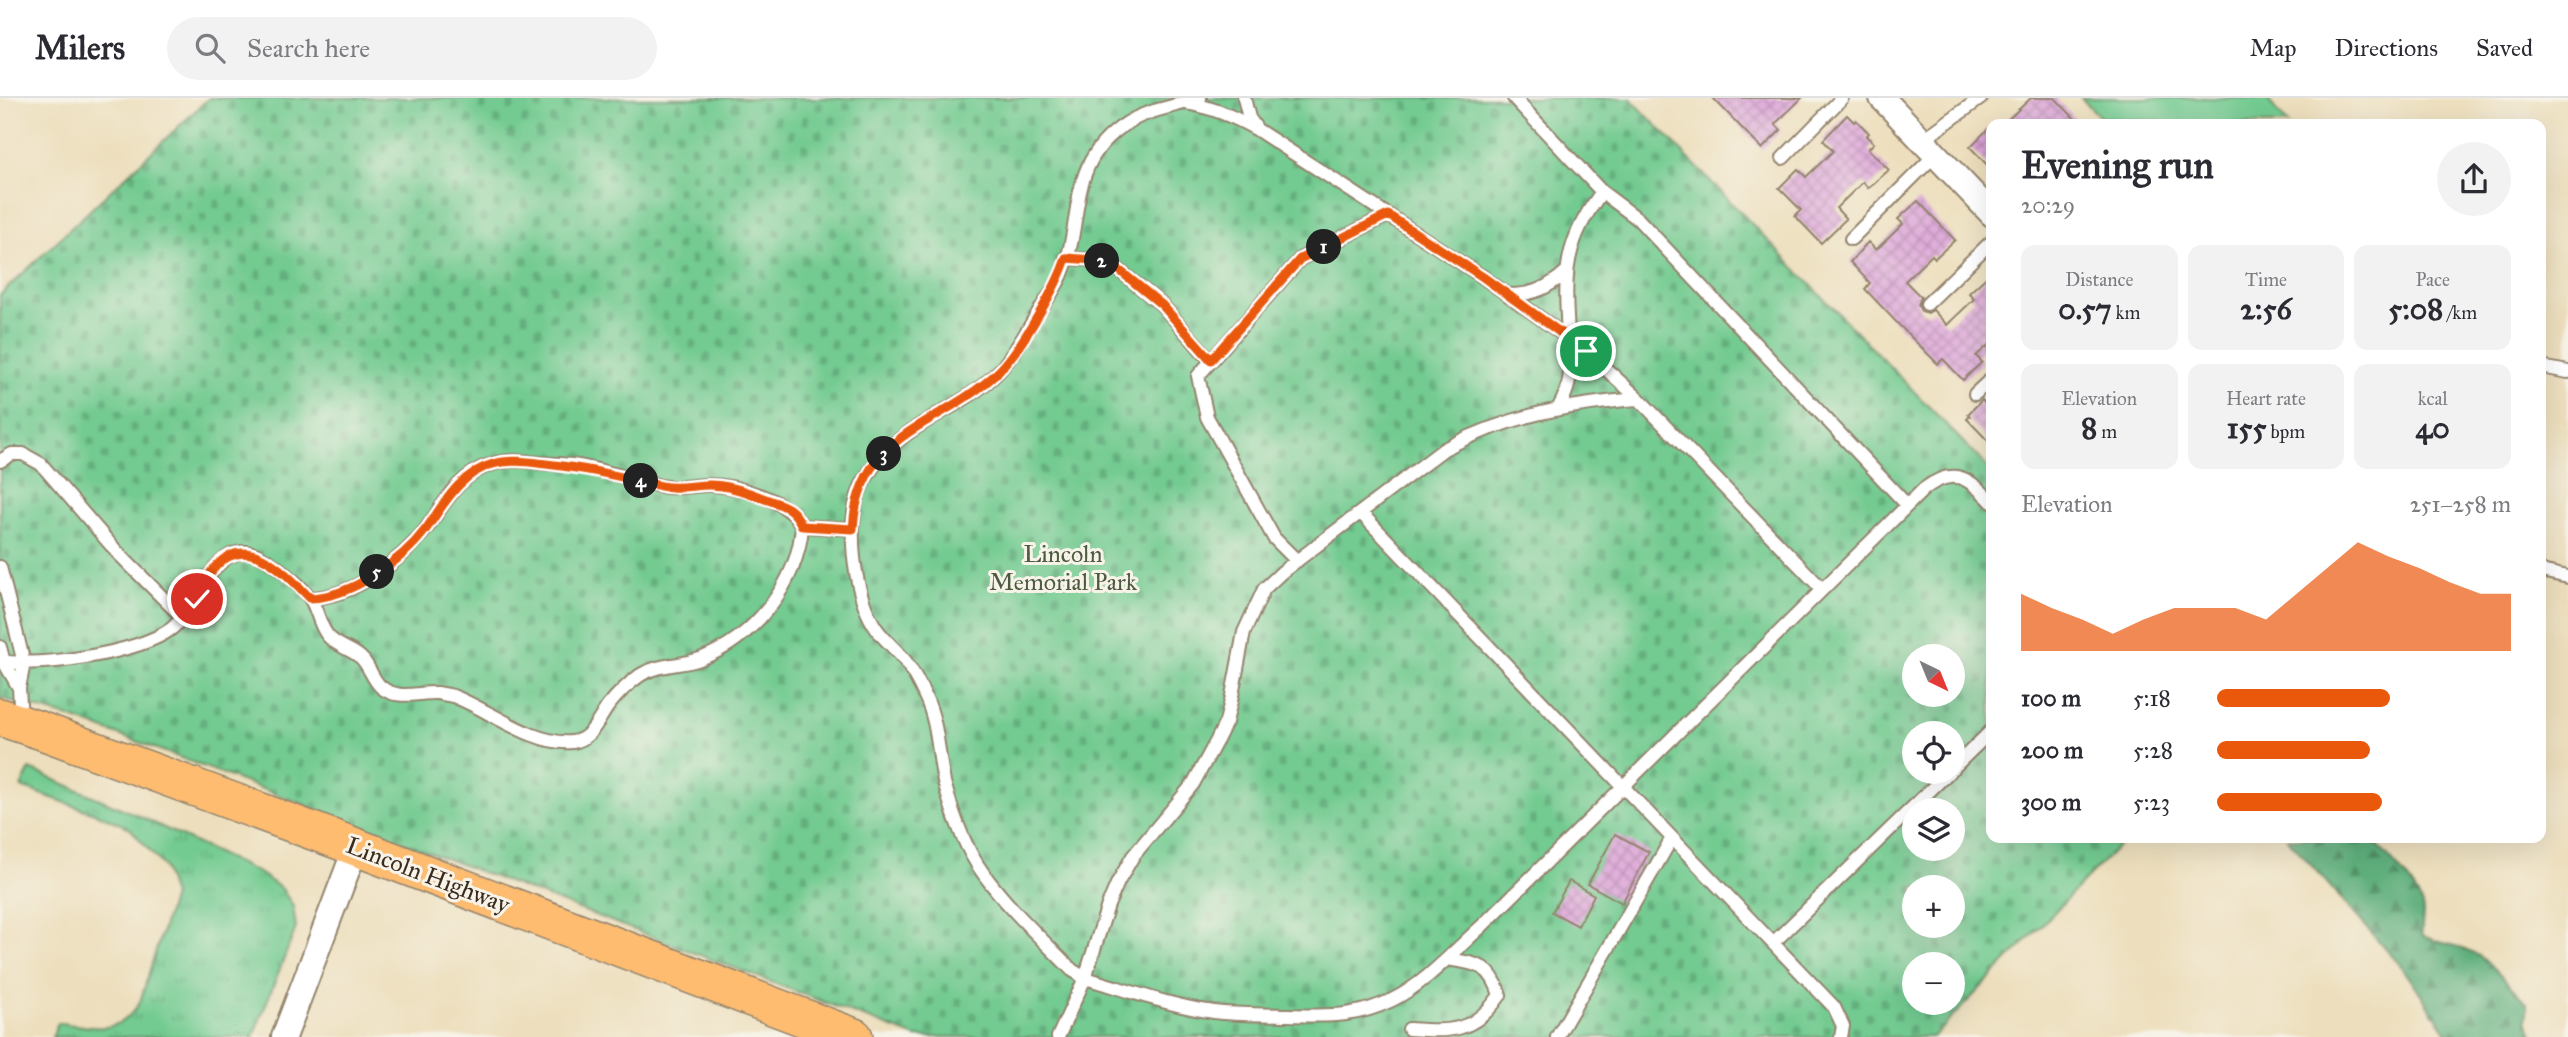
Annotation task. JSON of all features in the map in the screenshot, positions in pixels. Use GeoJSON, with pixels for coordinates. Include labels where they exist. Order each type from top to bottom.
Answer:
{"type":"FeatureCollection","features":[{"type":"Feature","properties":{"kind":"main road","name":"Lincoln Highway"},"geometry":{"type":"LineString","coordinates":[[14,710],[356,847],[854,1037]]}},
{"type":"Feature","properties":{"kind":"street"},"geometry":{"type":"LineString","coordinates":[[1882,98],[1986,208]]}},
{"type":"Feature","properties":{"kind":"street"},"geometry":{"type":"LineString","coordinates":[[284,1037],[356,847]]}},
{"type":"Feature","properties":{"kind":"lane"},"geometry":{"type":"LineString","coordinates":[[1200,98],[1128,122],[1095,153],[1078,194],[1061,275],[999,371],[962,399],[896,441],[878,460],[863,483],[855,504],[853,529],[858,579],[865,609],[875,628],[906,662],[927,698],[944,781],[968,846],[981,871],[999,894],[1072,970],[1085,978],[1213,1012],[1337,1017],[1356,1014],[1395,999],[1447,959],[1934,481],[1956,476],[1974,483],[1986,496]]}},
{"type":"Feature","properties":{"kind":"lane"},"geometry":{"type":"LineString","coordinates":[[1244,98],[1249,118],[1256,129]]}},
{"type":"Feature","properties":{"kind":"lane"},"geometry":{"type":"LineString","coordinates":[[1514,98],[1602,192],[1638,219],[1907,505]]}},
{"type":"Feature","properties":{"kind":"lane"},"geometry":{"type":"LineString","coordinates":[[1783,158],[1842,98]]}},
{"type":"Feature","properties":{"kind":"lane"},"geometry":{"type":"LineString","coordinates":[[1851,239],[1928,148],[1981,98]]}},
{"type":"Feature","properties":{"kind":"lane"},"geometry":{"type":"LineString","coordinates":[[1185,103],[1209,107],[1256,129],[1509,295],[1568,337],[1639,399],[1822,589]]}},
{"type":"Feature","properties":{"kind":"lane"},"geometry":{"type":"LineString","coordinates":[[1559,407],[1567,394],[1572,369],[1566,272],[1579,225],[1602,192]]}},
{"type":"Feature","properties":{"kind":"lane"},"geometry":{"type":"LineString","coordinates":[[1297,561],[1274,538],[1207,417],[1198,376],[1300,259],[1388,215]]}},
{"type":"Feature","properties":{"kind":"lane"},"geometry":{"type":"LineString","coordinates":[[1927,304],[1986,246]]}},
{"type":"Feature","properties":{"kind":"lane"},"geometry":{"type":"LineString","coordinates":[[1066,258],[1108,261],[1162,305],[1211,360]]}},
{"type":"Feature","properties":{"kind":"lane"},"geometry":{"type":"LineString","coordinates":[[1509,295],[1524,295],[1547,288],[1566,272]]}},
{"type":"Feature","properties":{"kind":"lane"},"geometry":{"type":"LineString","coordinates":[[2546,368],[2568,372]]}},
{"type":"Feature","properties":{"kind":"lane"},"geometry":{"type":"LineString","coordinates":[[1975,394],[1986,384]]}},
{"type":"Feature","properties":{"kind":"lane"},"geometry":{"type":"LineString","coordinates":[[1058,1037],[1085,978],[1118,882],[1133,856],[1193,784],[1222,731],[1231,701],[1244,632],[1264,589],[1444,449],[1471,435],[1501,423],[1559,407],[1639,399]]}},
{"type":"Feature","properties":{"kind":"lane"},"geometry":{"type":"LineString","coordinates":[[0,461],[12,454],[23,454],[41,464],[117,552],[183,618]]}},
{"type":"Feature","properties":{"kind":"lane"},"geometry":{"type":"LineString","coordinates":[[2,662],[60,660],[138,645],[158,638],[183,618],[218,564],[228,557],[245,552],[265,559],[310,598],[329,638],[363,659],[380,687],[400,695],[436,693],[453,696],[546,739],[574,742],[590,733],[609,704],[639,676],[655,669],[697,660],[740,638],[769,606],[783,583],[801,542],[802,526],[797,516],[778,502],[730,486],[664,487],[577,466],[519,461],[493,464],[471,474],[454,489],[407,551],[387,566],[338,593],[310,598]]}},
{"type":"Feature","properties":{"kind":"lane"},"geometry":{"type":"LineString","coordinates":[[1361,513],[1834,1007],[1843,1026],[1841,1037]]}},
{"type":"Feature","properties":{"kind":"lane"},"geometry":{"type":"LineString","coordinates":[[802,526],[853,529]]}},
{"type":"Feature","properties":{"kind":"lane"},"geometry":{"type":"LineString","coordinates":[[0,567],[24,663],[14,710]]}},
{"type":"Feature","properties":{"kind":"lane"},"geometry":{"type":"LineString","coordinates":[[2546,572],[2568,577]]}},
{"type":"Feature","properties":{"kind":"lane"},"geometry":{"type":"LineString","coordinates":[[0,647],[14,710]]}},
{"type":"Feature","properties":{"kind":"lane"},"geometry":{"type":"LineString","coordinates":[[1965,756],[1986,736]]}},
{"type":"Feature","properties":{"kind":"lane"},"geometry":{"type":"LineString","coordinates":[[1773,943],[1937,784]]}},
{"type":"Feature","properties":{"kind":"lane"},"geometry":{"type":"LineString","coordinates":[[1557,1037],[1672,838]]}},
{"type":"Feature","properties":{"kind":"lane"},"geometry":{"type":"LineString","coordinates":[[1409,1028],[1437,1031],[1467,1026],[1487,1014],[1500,995],[1494,976],[1476,964],[1447,959]]}},
{"type":"Feature","properties":{"kind":"green space","name":"Lincoln Memorial Park"},"geometry":{"type":"Polygon","coordinates":[[[209,98],[1630,98],[1986,466],[1986,843],[2121,843],[1965,1004],[1965,952],[1902,952],[1902,1015],[1954,1015],[1933,1037],[916,1037],[69,717],[0,698],[0,295],[209,98]]]}},
{"type":"Feature","properties":{"kind":"green space"},"geometry":{"type":"Polygon","coordinates":[[[2081,98],[2266,98],[2284,119],[2113,119],[2101,118],[2081,98]]]}},
{"type":"Feature","properties":{"kind":"green space"},"geometry":{"type":"Polygon","coordinates":[[[30,769],[139,816],[259,873],[282,889],[293,906],[296,928],[253,1037],[52,1037],[58,1023],[105,1027],[123,1021],[132,1013],[140,1002],[173,896],[164,867],[130,828],[21,787],[30,769]]]}},
{"type":"Feature","properties":{"kind":"green space"},"geometry":{"type":"Polygon","coordinates":[[[2291,843],[2375,843],[2417,893],[2423,912],[2422,935],[2472,952],[2491,966],[2527,1003],[2527,1021],[2535,1037],[2450,1037],[2402,967],[2291,843]]]}},
{"type":"Feature","properties":{"kind":"building"},"geometry":{"type":"Polygon","coordinates":[[[1713,98],[1802,98],[1775,124],[1781,130],[1762,149],[1713,98]]]}},
{"type":"Feature","properties":{"kind":"building"},"geometry":{"type":"Polygon","coordinates":[[[2031,98],[2055,98],[2075,119],[2008,119],[2031,98]]]}},
{"type":"Feature","properties":{"kind":"building"},"geometry":{"type":"Polygon","coordinates":[[[1847,115],[1869,133],[1866,136],[1874,143],[1868,149],[1889,170],[1868,188],[1863,182],[1836,208],[1846,219],[1821,243],[1795,216],[1801,210],[1779,188],[1798,169],[1806,177],[1833,151],[1823,140],[1847,115]]]}},
{"type":"Feature","properties":{"kind":"building"},"geometry":{"type":"Polygon","coordinates":[[[1986,131],[1986,164],[1970,147],[1986,131]]]}},
{"type":"Feature","properties":{"kind":"building"},"geometry":{"type":"Polygon","coordinates":[[[1918,201],[1955,240],[1935,258],[1932,255],[1905,281],[1921,297],[1918,305],[1921,311],[1928,313],[1933,310],[1947,325],[1974,299],[1969,293],[1986,277],[1986,347],[1976,356],[1982,362],[1963,380],[1943,359],[1938,364],[1900,326],[1865,289],[1870,283],[1850,262],[1868,242],[1876,250],[1903,224],[1898,219],[1918,201]]]}},
{"type":"Feature","properties":{"kind":"building"},"geometry":{"type":"Polygon","coordinates":[[[1982,400],[1986,405],[1986,439],[1967,419],[1970,416],[1968,414],[1982,400]]]}},
{"type":"Feature","properties":{"kind":"building"},"geometry":{"type":"Polygon","coordinates":[[[1615,834],[1649,852],[1622,903],[1588,884],[1615,834]]]}},
{"type":"Feature","properties":{"kind":"building"},"geometry":{"type":"Polygon","coordinates":[[[1569,881],[1594,895],[1578,926],[1552,912],[1569,881]]]}},
{"type":"Feature","properties":{"kind":"route"},"geometry":{"type":"LineString","coordinates":[[197,599],[218,564],[228,557],[245,552],[265,559],[310,598],[338,593],[361,582],[407,551],[454,489],[471,474],[493,464],[519,461],[577,466],[664,487],[730,486],[778,502],[797,516],[802,526],[853,529],[855,504],[863,483],[878,460],[896,441],[920,423],[962,399],[999,371],[1051,294],[1066,258],[1108,261],[1162,305],[1211,360],[1300,259],[1388,215],[1483,277],[1586,351]]}}]}
